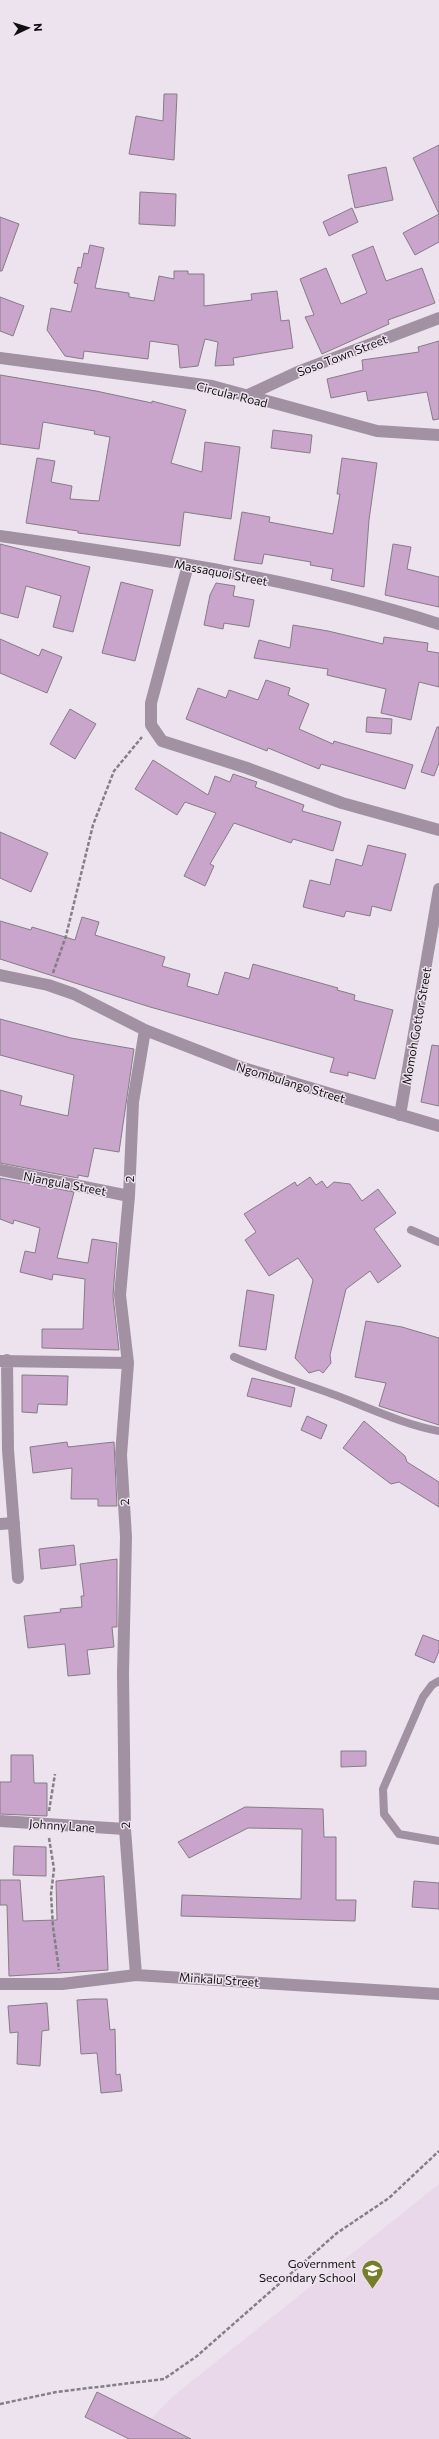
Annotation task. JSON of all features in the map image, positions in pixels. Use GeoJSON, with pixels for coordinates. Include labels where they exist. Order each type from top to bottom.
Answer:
{"type":"FeatureCollection","features":[{"type":"Feature","properties":{"kind":"street","name":"Soso Town Street"},"geometry":{"type":"LineString","coordinates":[[246,396],[300,371],[439,318]]}},
{"type":"Feature","properties":{"kind":"street","name":"Circular Road"},"geometry":{"type":"LineString","coordinates":[[0,358],[212,386],[377,431],[439,435]]}},
{"type":"Feature","properties":{"kind":"street","name":"Massaquoi Street"},"geometry":{"type":"LineString","coordinates":[[0,536],[188,565],[330,593],[439,624]]}},
{"type":"Feature","properties":{"kind":"street"},"geometry":{"type":"LineString","coordinates":[[188,565],[151,703],[151,726],[162,741],[248,768],[342,803],[439,830]]}},
{"type":"Feature","properties":{"kind":"street","name":"Momoh Gottor Street"},"geometry":{"type":"LineString","coordinates":[[400,1115],[434,957],[439,889]]}},
{"type":"Feature","properties":{"kind":"street","name":"Ngombulango Street"},"geometry":{"type":"LineString","coordinates":[[0,975],[48,985],[74,994],[145,1030],[243,1068],[439,1126]]}},
{"type":"Feature","properties":{"kind":"street","name":"2"},"geometry":{"type":"LineString","coordinates":[[136,1975],[125,1829],[123,1673],[126,1536],[121,1455],[128,1363],[120,1296],[129,1196],[133,1102],[145,1030]]}},
{"type":"Feature","properties":{"kind":"street","name":"Njangula Street"},"geometry":{"type":"LineString","coordinates":[[0,1170],[129,1196]]}},
{"type":"Feature","properties":{"kind":"street"},"geometry":{"type":"LineString","coordinates":[[18,1578],[8,1450],[4,1361],[128,1363]]}},
{"type":"Feature","properties":{"kind":"street"},"geometry":{"type":"LineString","coordinates":[[0,1524],[14,1522]]}},
{"type":"Feature","properties":{"kind":"street","name":"Johnny Lane"},"geometry":{"type":"LineString","coordinates":[[0,1821],[125,1829]]}},
{"type":"Feature","properties":{"kind":"street","name":"Minkalu Street"},"geometry":{"type":"LineString","coordinates":[[0,1984],[62,1984],[136,1975],[439,1994]]}},
{"type":"Feature","properties":{"kind":"lane"},"geometry":{"type":"LineString","coordinates":[[411,1230],[439,1242]]}},
{"type":"Feature","properties":{"kind":"lane"},"geometry":{"type":"LineString","coordinates":[[234,1357],[266,1372],[336,1395],[376,1412],[439,1431]]}},
{"type":"Feature","properties":{"kind":"lane"},"geometry":{"type":"LineString","coordinates":[[439,1681],[432,1685],[423,1697],[383,1789],[384,1814],[399,1834],[439,1840]]}},
{"type":"Feature","properties":{"kind":"path"},"geometry":{"type":"LineString","coordinates":[[48,985],[66,936],[93,825],[114,771],[151,726]]}},
{"type":"Feature","properties":{"kind":"path"},"geometry":{"type":"LineString","coordinates":[[55,1774],[47,1823],[54,1869],[52,1894],[53,1927],[62,1984]]}},
{"type":"Feature","properties":{"kind":"path"},"geometry":{"type":"LineString","coordinates":[[0,2404],[56,2392],[164,2379],[197,2356],[337,2233],[389,2198],[439,2151]]}},
{"type":"Feature","properties":{"kind":"shaded area","name":"Government Secondary School"},"geometry":{"type":"Polygon","coordinates":[[[439,2184],[439,2439],[132,2439],[172,2397],[439,2184]]]}},
{"type":"Feature","properties":{"kind":"building"},"geometry":{"type":"Polygon","coordinates":[[[164,94],[177,94],[174,160],[129,154],[136,116],[163,121],[164,94]]]}},
{"type":"Feature","properties":{"kind":"building"},"geometry":{"type":"Polygon","coordinates":[[[439,145],[439,214],[413,158],[439,145]]]}},
{"type":"Feature","properties":{"kind":"building"},"geometry":{"type":"Polygon","coordinates":[[[386,167],[393,200],[355,208],[348,175],[386,167]]]}},
{"type":"Feature","properties":{"kind":"building"},"geometry":{"type":"Polygon","coordinates":[[[140,192],[176,194],[175,226],[139,224],[140,192]]]}},
{"type":"Feature","properties":{"kind":"building"},"geometry":{"type":"Polygon","coordinates":[[[352,208],[358,222],[329,236],[323,222],[352,208]]]}},
{"type":"Feature","properties":{"kind":"building"},"geometry":{"type":"Polygon","coordinates":[[[439,214],[439,242],[415,255],[403,233],[439,214]]]}},
{"type":"Feature","properties":{"kind":"building"},"geometry":{"type":"Polygon","coordinates":[[[0,217],[19,224],[2,271],[0,271],[0,217]]]}},
{"type":"Feature","properties":{"kind":"building"},"geometry":{"type":"Polygon","coordinates":[[[90,245],[104,248],[95,288],[129,293],[129,297],[154,301],[159,276],[174,279],[174,271],[188,271],[188,274],[204,274],[204,306],[252,300],[251,294],[277,291],[281,321],[289,320],[293,348],[233,358],[234,365],[215,366],[218,342],[205,339],[198,366],[180,368],[178,345],[150,341],[148,359],[84,351],[83,359],[65,356],[47,330],[51,308],[71,312],[78,284],[74,283],[78,267],[81,268],[84,253],[88,254],[90,245]]]}},
{"type":"Feature","properties":{"kind":"building"},"geometry":{"type":"Polygon","coordinates":[[[373,246],[386,281],[422,268],[435,303],[388,320],[389,324],[322,354],[305,317],[314,315],[300,279],[326,268],[341,304],[367,293],[352,255],[373,246]]]}},
{"type":"Feature","properties":{"kind":"building"},"geometry":{"type":"Polygon","coordinates":[[[0,297],[24,306],[13,336],[0,331],[0,297]]]}},
{"type":"Feature","properties":{"kind":"building"},"geometry":{"type":"Polygon","coordinates":[[[439,341],[439,419],[433,420],[427,392],[368,401],[366,391],[331,398],[327,379],[363,370],[362,360],[419,352],[418,347],[439,341]]]}},
{"type":"Feature","properties":{"kind":"building"},"geometry":{"type":"Polygon","coordinates":[[[0,375],[96,391],[152,403],[152,401],[186,410],[171,463],[202,472],[205,442],[240,447],[231,519],[184,512],[180,546],[78,533],[78,531],[26,523],[37,458],[55,461],[51,482],[72,486],[70,499],[99,501],[110,437],[94,434],[95,431],[43,422],[39,449],[0,444],[0,375]]]}},
{"type":"Feature","properties":{"kind":"building"},"geometry":{"type":"Polygon","coordinates":[[[273,430],[312,435],[310,453],[271,448],[273,430]]]}},
{"type":"Feature","properties":{"kind":"building"},"geometry":{"type":"Polygon","coordinates":[[[342,458],[377,463],[369,520],[364,587],[331,580],[333,569],[310,565],[311,562],[264,554],[262,564],[234,560],[242,512],[270,517],[269,522],[333,534],[340,494],[337,494],[342,458]]]}},
{"type":"Feature","properties":{"kind":"building"},"geometry":{"type":"Polygon","coordinates":[[[0,544],[90,567],[73,632],[53,627],[61,596],[26,586],[18,618],[0,613],[0,544]]]}},
{"type":"Feature","properties":{"kind":"building"},"geometry":{"type":"Polygon","coordinates":[[[393,544],[411,547],[407,569],[439,577],[439,607],[385,595],[393,544]]]}},
{"type":"Feature","properties":{"kind":"building"},"geometry":{"type":"Polygon","coordinates":[[[121,582],[153,590],[135,661],[102,653],[121,582]]]}},
{"type":"Feature","properties":{"kind":"building"},"geometry":{"type":"Polygon","coordinates":[[[216,583],[235,586],[233,596],[254,600],[249,627],[224,623],[223,629],[204,625],[210,595],[216,583]]]}},
{"type":"Feature","properties":{"kind":"building"},"geometry":{"type":"Polygon","coordinates":[[[293,625],[328,631],[383,644],[384,637],[428,643],[427,651],[439,653],[439,687],[419,682],[411,720],[381,713],[386,689],[327,675],[328,669],[254,658],[259,640],[290,648],[293,625]]]}},
{"type":"Feature","properties":{"kind":"building"},"geometry":{"type":"Polygon","coordinates":[[[0,639],[39,656],[42,649],[62,657],[47,693],[0,673],[0,639]]]}},
{"type":"Feature","properties":{"kind":"building"},"geometry":{"type":"Polygon","coordinates":[[[266,680],[290,688],[288,695],[309,704],[299,729],[333,744],[334,741],[413,765],[405,789],[321,764],[319,769],[268,748],[267,751],[186,719],[198,688],[226,698],[229,690],[258,700],[266,680]]]}},
{"type":"Feature","properties":{"kind":"building"},"geometry":{"type":"Polygon","coordinates":[[[70,709],[96,724],[75,759],[50,744],[70,709]]]}},
{"type":"Feature","properties":{"kind":"building"},"geometry":{"type":"Polygon","coordinates":[[[367,717],[392,719],[391,734],[366,732],[367,717]]]}},
{"type":"Feature","properties":{"kind":"building"},"geometry":{"type":"Polygon","coordinates":[[[437,727],[439,727],[439,763],[434,776],[421,772],[437,727]]]}},
{"type":"Feature","properties":{"kind":"building"},"geometry":{"type":"Polygon","coordinates":[[[153,760],[208,795],[215,776],[230,782],[233,774],[257,782],[255,787],[304,805],[302,811],[341,822],[333,851],[293,839],[291,843],[234,823],[210,864],[214,866],[205,886],[184,876],[216,813],[185,802],[177,815],[135,789],[153,760]]]}},
{"type":"Feature","properties":{"kind":"building"},"geometry":{"type":"Polygon","coordinates":[[[0,832],[48,853],[31,892],[0,878],[0,832]]]}},
{"type":"Feature","properties":{"kind":"building"},"geometry":{"type":"Polygon","coordinates":[[[368,845],[406,854],[391,911],[372,906],[370,916],[346,911],[344,917],[303,907],[310,880],[330,885],[336,859],[362,866],[368,845]]]}},
{"type":"Feature","properties":{"kind":"building"},"geometry":{"type":"Polygon","coordinates":[[[82,917],[99,922],[95,935],[165,957],[162,966],[190,974],[187,986],[218,995],[225,972],[249,979],[253,964],[338,988],[337,990],[355,995],[354,1000],[393,1010],[375,1079],[348,1072],[348,1076],[330,1072],[334,1058],[150,1007],[0,959],[0,921],[31,930],[32,927],[75,940],[82,917]]]}},
{"type":"Feature","properties":{"kind":"building"},"geometry":{"type":"Polygon","coordinates":[[[0,1019],[71,1038],[134,1049],[119,1152],[94,1148],[88,1177],[78,1175],[78,1178],[0,1163],[0,1090],[22,1096],[20,1105],[68,1116],[74,1075],[0,1055],[0,1019]]]}},
{"type":"Feature","properties":{"kind":"building"},"geometry":{"type":"Polygon","coordinates":[[[432,1045],[439,1046],[439,1106],[421,1102],[432,1045]]]}},
{"type":"Feature","properties":{"kind":"building"},"geometry":{"type":"Polygon","coordinates":[[[310,1177],[316,1185],[322,1181],[327,1188],[334,1182],[350,1184],[362,1201],[378,1189],[396,1213],[374,1229],[401,1266],[378,1283],[370,1271],[346,1289],[330,1355],[331,1363],[323,1373],[319,1370],[309,1373],[295,1358],[313,1280],[298,1258],[269,1276],[245,1240],[256,1232],[244,1214],[295,1182],[297,1186],[310,1177]]]}},
{"type":"Feature","properties":{"kind":"building"},"geometry":{"type":"Polygon","coordinates":[[[0,1178],[74,1192],[57,1258],[88,1263],[92,1239],[117,1243],[113,1296],[119,1350],[42,1348],[42,1329],[83,1329],[85,1279],[53,1274],[52,1280],[20,1272],[25,1251],[35,1253],[40,1228],[14,1220],[13,1224],[0,1219],[0,1178]]]}},
{"type":"Feature","properties":{"kind":"building"},"geometry":{"type":"Polygon","coordinates":[[[247,1290],[274,1295],[266,1350],[239,1346],[247,1290]]]}},
{"type":"Feature","properties":{"kind":"building"},"geometry":{"type":"Polygon","coordinates":[[[366,1321],[402,1327],[439,1338],[439,1425],[379,1406],[386,1383],[355,1377],[366,1321]]]}},
{"type":"Feature","properties":{"kind":"building"},"geometry":{"type":"Polygon","coordinates":[[[22,1375],[68,1376],[67,1405],[38,1404],[37,1413],[22,1412],[22,1375]]]}},
{"type":"Feature","properties":{"kind":"building"},"geometry":{"type":"Polygon","coordinates":[[[252,1378],[295,1388],[291,1407],[247,1396],[252,1378]]]}},
{"type":"Feature","properties":{"kind":"building"},"geometry":{"type":"Polygon","coordinates":[[[307,1416],[327,1425],[321,1439],[301,1430],[307,1416]]]}},
{"type":"Feature","properties":{"kind":"building"},"geometry":{"type":"Polygon","coordinates":[[[364,1421],[405,1456],[407,1462],[439,1482],[439,1507],[399,1482],[391,1484],[343,1448],[364,1421]]]}},
{"type":"Feature","properties":{"kind":"building"},"geometry":{"type":"Polygon","coordinates":[[[67,1442],[68,1447],[114,1442],[117,1506],[98,1506],[98,1499],[71,1499],[72,1468],[33,1473],[30,1447],[67,1442]]]}},
{"type":"Feature","properties":{"kind":"building"},"geometry":{"type":"Polygon","coordinates":[[[74,1545],[76,1565],[41,1569],[39,1549],[74,1545]]]}},
{"type":"Feature","properties":{"kind":"building"},"geometry":{"type":"Polygon","coordinates":[[[117,1559],[117,1627],[112,1627],[114,1647],[87,1650],[90,1674],[68,1676],[65,1644],[28,1648],[24,1616],[61,1612],[60,1609],[82,1607],[81,1596],[84,1596],[80,1564],[117,1559]]]}},
{"type":"Feature","properties":{"kind":"building"},"geometry":{"type":"Polygon","coordinates":[[[423,1635],[439,1641],[439,1651],[434,1663],[415,1655],[423,1635]]]}},
{"type":"Feature","properties":{"kind":"building"},"geometry":{"type":"Polygon","coordinates":[[[341,1751],[366,1751],[366,1766],[341,1767],[341,1751]]]}},
{"type":"Feature","properties":{"kind":"building"},"geometry":{"type":"Polygon","coordinates":[[[11,1755],[33,1755],[34,1783],[47,1783],[47,1816],[0,1814],[0,1782],[11,1782],[11,1755]]]}},
{"type":"Feature","properties":{"kind":"building"},"geometry":{"type":"Polygon","coordinates":[[[245,1807],[323,1809],[324,1837],[336,1837],[336,1900],[356,1900],[355,1921],[181,1916],[182,1895],[301,1899],[302,1829],[248,1828],[189,1858],[178,1842],[245,1807]]]}},
{"type":"Feature","properties":{"kind":"building"},"geometry":{"type":"Polygon","coordinates":[[[14,1846],[46,1847],[46,1876],[13,1875],[14,1846]]]}},
{"type":"Feature","properties":{"kind":"building"},"geometry":{"type":"Polygon","coordinates":[[[104,1876],[108,1970],[9,1976],[7,1905],[0,1905],[0,1880],[20,1880],[23,1921],[57,1920],[56,1881],[104,1876]]]}},
{"type":"Feature","properties":{"kind":"building"},"geometry":{"type":"Polygon","coordinates":[[[414,1881],[439,1883],[439,1909],[412,1907],[414,1881]]]}},
{"type":"Feature","properties":{"kind":"building"},"geometry":{"type":"Polygon","coordinates":[[[107,1999],[110,2030],[115,2029],[116,2075],[120,2074],[122,2091],[101,2093],[97,2053],[81,2054],[77,2000],[107,1999]]]}},
{"type":"Feature","properties":{"kind":"building"},"geometry":{"type":"Polygon","coordinates":[[[47,2003],[49,2030],[42,2031],[40,2066],[17,2064],[18,2032],[10,2033],[8,2006],[47,2003]]]}},
{"type":"Feature","properties":{"kind":"building"},"geometry":{"type":"Polygon","coordinates":[[[97,2392],[191,2439],[129,2439],[85,2417],[97,2392]]]}},
{"type":"Feature","properties":{"kind":"place","name":"Government Secondary School"},"geometry":{"type":"Point","coordinates":[372,2290]}}]}
